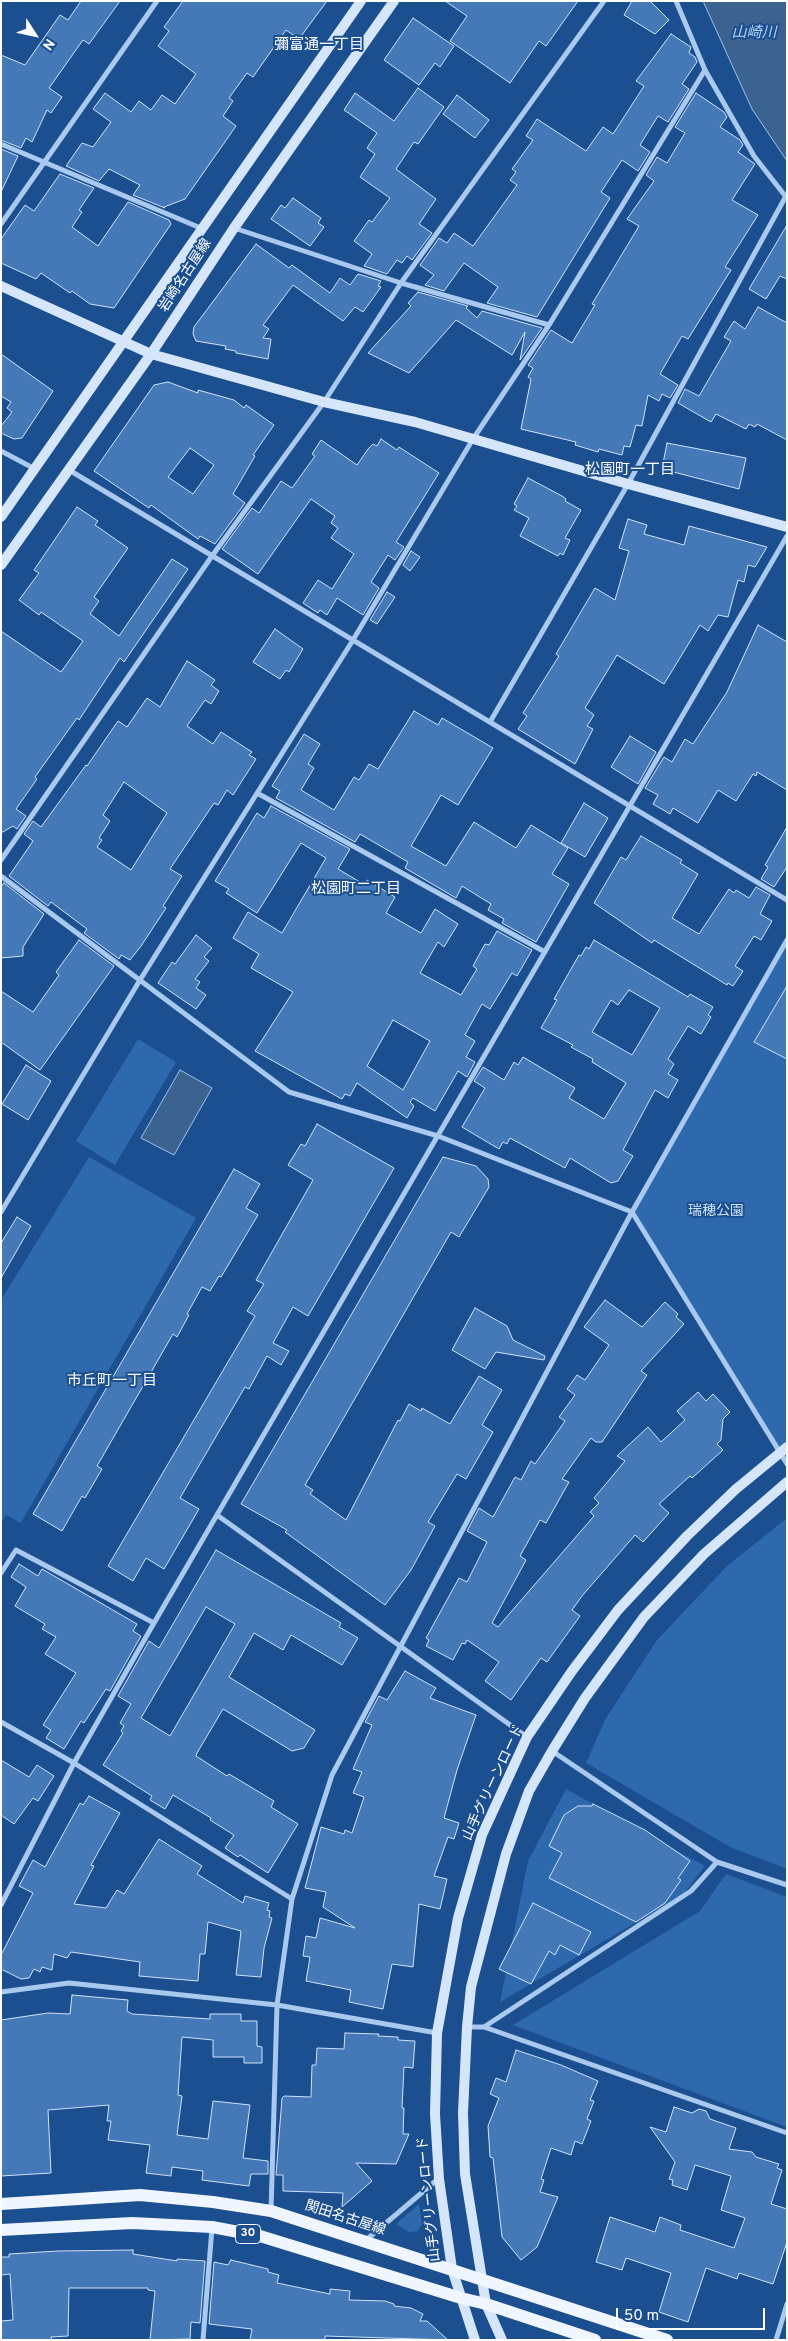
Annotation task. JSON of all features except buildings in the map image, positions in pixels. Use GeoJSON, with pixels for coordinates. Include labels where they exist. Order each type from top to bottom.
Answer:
{"type":"FeatureCollection","features":[{"type":"Feature","properties":{"kind":"main road","name":"関田名古屋線"},"geometry":{"type":"LineString","coordinates":[[1,2204],[140,2195],[213,2202],[271,2211],[667,2340]]}},
{"type":"Feature","properties":{"kind":"main road","name":"30"},"geometry":{"type":"LineString","coordinates":[[1,2230],[132,2223],[212,2227],[260,2236],[486,2304],[595,2340]]}},
{"type":"Feature","properties":{"kind":"street"},"geometry":{"type":"LineString","coordinates":[[1,224],[158,1]]}},
{"type":"Feature","properties":{"kind":"street","name":"岩崎名古屋線"},"geometry":{"type":"LineString","coordinates":[[1,518],[361,1]]}},
{"type":"Feature","properties":{"kind":"street","name":"岩崎名古屋線"},"geometry":{"type":"LineString","coordinates":[[1,566],[151,354],[234,228],[394,1]]}},
{"type":"Feature","properties":{"kind":"street"},"geometry":{"type":"LineString","coordinates":[[1,860],[212,556],[324,402],[401,283],[604,1]]}},
{"type":"Feature","properties":{"kind":"street"},"geometry":{"type":"LineString","coordinates":[[490,722],[628,484],[786,197],[754,156],[705,70],[676,1]]}},
{"type":"Feature","properties":{"kind":"street"},"geometry":{"type":"LineString","coordinates":[[1,1212],[140,980],[353,640],[473,439],[549,325],[705,70]]}},
{"type":"Feature","properties":{"kind":"street"},"geometry":{"type":"LineString","coordinates":[[1,144],[203,230]]}},
{"type":"Feature","properties":{"kind":"street"},"geometry":{"type":"LineString","coordinates":[[234,228],[401,283],[549,325]]}},
{"type":"Feature","properties":{"kind":"street"},"geometry":{"type":"LineString","coordinates":[[1,286],[151,354],[324,402],[415,422],[628,484],[787,526]]}},
{"type":"Feature","properties":{"kind":"street"},"geometry":{"type":"LineString","coordinates":[[1,451],[36,469]]}},
{"type":"Feature","properties":{"kind":"street"},"geometry":{"type":"LineString","coordinates":[[68,470],[787,900]]}},
{"type":"Feature","properties":{"kind":"street"},"geometry":{"type":"LineString","coordinates":[[1,1905],[74,1763],[787,536]]}},
{"type":"Feature","properties":{"kind":"street"},"geometry":{"type":"LineString","coordinates":[[257,793],[545,952]]}},
{"type":"Feature","properties":{"kind":"street"},"geometry":{"type":"LineString","coordinates":[[1,876],[289,1092],[438,1136],[632,1212],[783,1449],[787,1464]]}},
{"type":"Feature","properties":{"kind":"street"},"geometry":{"type":"LineString","coordinates":[[271,2211],[278,2005],[292,1899],[332,1775],[632,1212],[787,940]]}},
{"type":"Feature","properties":{"kind":"street","name":"山手グリーンロード"},"geometry":{"type":"LineString","coordinates":[[476,2340],[452,2269],[439,2179],[435,2114],[437,2033],[458,1918],[482,1836],[527,1738],[572,1671],[618,1610],[687,1536],[783,1449]]}},
{"type":"Feature","properties":{"kind":"street"},"geometry":{"type":"LineString","coordinates":[[502,2340],[486,2304],[465,2174],[463,2113],[467,2027],[476,1969],[506,1854],[529,1791],[552,1750],[585,1698],[644,1617],[704,1554],[787,1482]]}},
{"type":"Feature","properties":{"kind":"street"},"geometry":{"type":"LineString","coordinates":[[218,1515],[527,1738]]}},
{"type":"Feature","properties":{"kind":"street"},"geometry":{"type":"LineString","coordinates":[[1,1573],[16,1550],[154,1624]]}},
{"type":"Feature","properties":{"kind":"street"},"geometry":{"type":"LineString","coordinates":[[1,1722],[74,1763],[292,1899]]}},
{"type":"Feature","properties":{"kind":"street"},"geometry":{"type":"LineString","coordinates":[[552,1750],[717,1862],[787,1885]]}},
{"type":"Feature","properties":{"kind":"street"},"geometry":{"type":"LineString","coordinates":[[484,2027],[691,1891],[717,1862]]}},
{"type":"Feature","properties":{"kind":"street"},"geometry":{"type":"LineString","coordinates":[[1,1992],[70,1983],[278,2005],[437,2033]]}},
{"type":"Feature","properties":{"kind":"street"},"geometry":{"type":"LineString","coordinates":[[467,2027],[484,2027],[787,2133]]}},
{"type":"Feature","properties":{"kind":"street"},"geometry":{"type":"LineString","coordinates":[[364,2242],[439,2179]]}},
{"type":"Feature","properties":{"kind":"street"},"geometry":{"type":"LineString","coordinates":[[203,2340],[212,2227]]}},
{"type":"Feature","properties":{"kind":"street"},"geometry":{"type":"LineString","coordinates":[[776,2340],[787,2304]]}},
{"type":"Feature","properties":{"kind":"green space","name":"瑞穂公園"},"geometry":{"type":"Polygon","coordinates":[[[787,940],[787,1464],[632,1212],[787,940]]]}},
{"type":"Feature","properties":{"kind":"green space"},"geometry":{"type":"Polygon","coordinates":[[[138,1039],[176,1062],[115,1165],[76,1141],[138,1039]]]}},
{"type":"Feature","properties":{"kind":"green space"},"geometry":{"type":"Polygon","coordinates":[[[89,1157],[196,1218],[21,1523],[6,1515],[1,1523],[1,1300],[89,1157]]]}},
{"type":"Feature","properties":{"kind":"green space"},"geometry":{"type":"Polygon","coordinates":[[[787,1518],[787,1869],[730,1847],[586,1763],[606,1718],[657,1640],[727,1566],[787,1518]]]}},
{"type":"Feature","properties":{"kind":"green space"},"geometry":{"type":"Polygon","coordinates":[[[566,1789],[705,1866],[683,1895],[500,2002],[528,1861],[566,1789]]]}},
{"type":"Feature","properties":{"kind":"green space"},"geometry":{"type":"Polygon","coordinates":[[[726,1874],[787,1897],[787,2127],[513,2025],[700,1911],[726,1874]]]}},
{"type":"Feature","properties":{"kind":"green space"},"geometry":{"type":"Polygon","coordinates":[[[419,2204],[422,2224],[418,2231],[409,2232],[396,2224],[419,2204]]]}},
{"type":"Feature","properties":{"kind":"water","name":"山崎川"},"geometry":{"type":"Polygon","coordinates":[[[703,1],[787,1],[787,161],[752,109],[703,1]]]}},
{"type":"Feature","properties":{"kind":"water"},"geometry":{"type":"Polygon","coordinates":[[[180,1070],[212,1088],[174,1155],[141,1138],[180,1070]]]}},
{"type":"Feature","properties":{"kind":"district","name":"彌富通一丁目"},"geometry":{"type":"Point","coordinates":[319,46]}},
{"type":"Feature","properties":{"kind":"district","name":"松園町一丁目"},"geometry":{"type":"Point","coordinates":[630,471]}},
{"type":"Feature","properties":{"kind":"district","name":"松園町二丁目"},"geometry":{"type":"Point","coordinates":[356,890]}},
{"type":"Feature","properties":{"kind":"district","name":"市丘町一丁目"},"geometry":{"type":"Point","coordinates":[112,1382]}}]}
